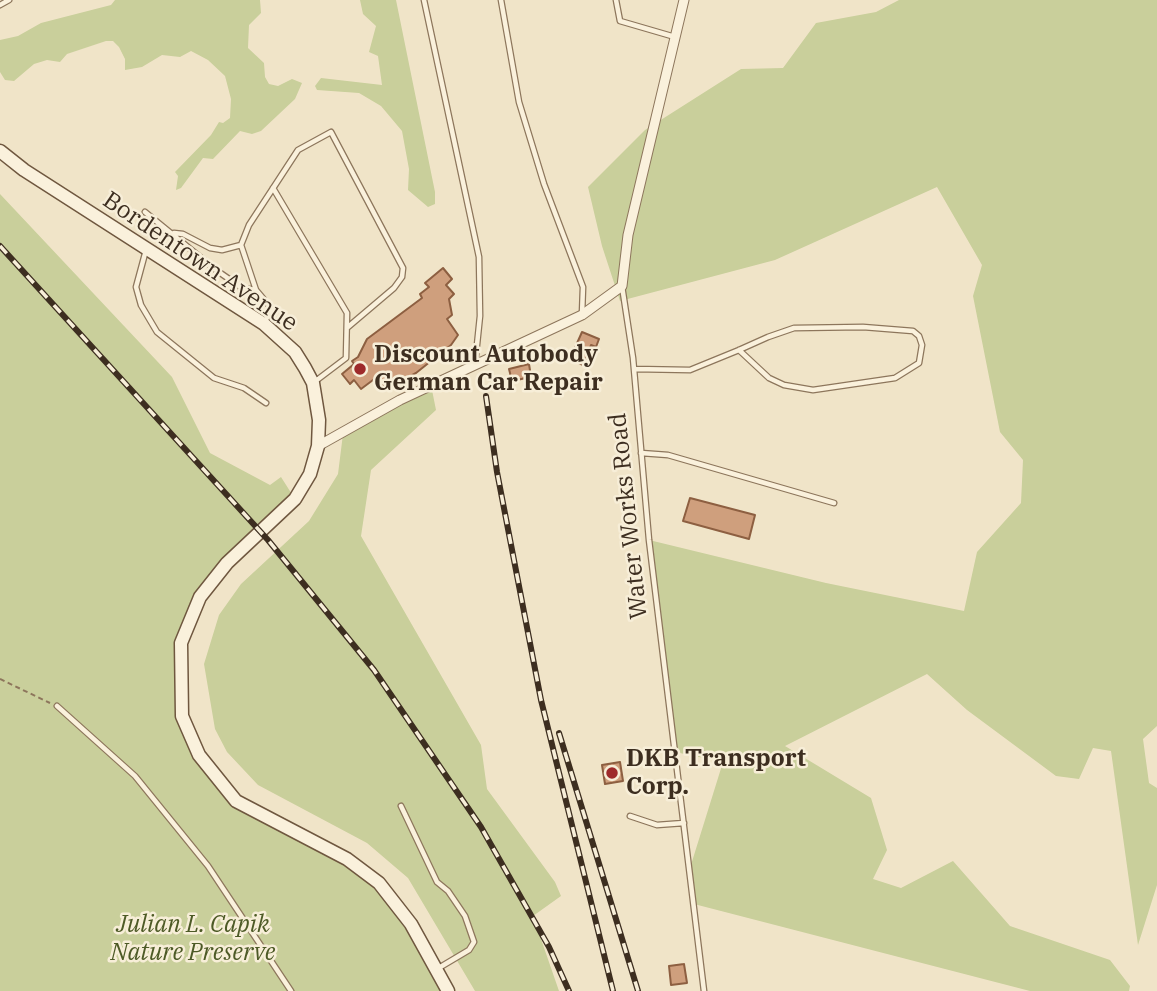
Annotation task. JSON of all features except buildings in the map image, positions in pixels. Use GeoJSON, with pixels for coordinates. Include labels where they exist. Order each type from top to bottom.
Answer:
{"type":"FeatureCollection","features":[{"type":"Feature","properties":{"kind":"main road","name":"Bordentown Avenue"},"geometry":{"type":"LineString","coordinates":[[0,152],[264,324],[295,352],[313,383],[319,421],[318,446],[310,474],[295,499],[227,563],[200,597],[181,642],[183,716],[199,755],[236,801],[347,859],[379,883],[411,924],[448,991]]}},
{"type":"Feature","properties":{"kind":"street","name":"Water Works Road"},"geometry":{"type":"LineString","coordinates":[[622,286],[628,235],[684,0]]}},
{"type":"Feature","properties":{"kind":"street"},"geometry":{"type":"LineString","coordinates":[[318,446],[400,400],[582,315],[622,286]]}},
{"type":"Feature","properties":{"kind":"lane"},"geometry":{"type":"LineString","coordinates":[[0,5],[9,0]]}},
{"type":"Feature","properties":{"kind":"lane"},"geometry":{"type":"LineString","coordinates":[[425,0],[479,257],[480,316],[475,365]]}},
{"type":"Feature","properties":{"kind":"lane"},"geometry":{"type":"LineString","coordinates":[[501,0],[519,102],[544,184],[583,287],[582,315]]}},
{"type":"Feature","properties":{"kind":"lane"},"geometry":{"type":"LineString","coordinates":[[616,0],[620,21],[676,37]]}},
{"type":"Feature","properties":{"kind":"lane"},"geometry":{"type":"LineString","coordinates":[[264,324],[272,309],[256,290],[241,245],[248,225],[299,150],[331,132],[403,268],[402,277],[394,288],[348,327]]}},
{"type":"Feature","properties":{"kind":"lane"},"geometry":{"type":"LineString","coordinates":[[273,188],[345,307],[348,327],[346,358],[313,383]]}},
{"type":"Feature","properties":{"kind":"lane"},"geometry":{"type":"LineString","coordinates":[[145,212],[174,233],[183,234],[210,248],[222,250],[241,245]]}},
{"type":"Feature","properties":{"kind":"lane"},"geometry":{"type":"LineString","coordinates":[[174,233],[178,242],[216,270],[242,288],[256,290]]}},
{"type":"Feature","properties":{"kind":"lane"},"geometry":{"type":"LineString","coordinates":[[146,249],[136,287],[141,305],[157,332],[214,378],[244,388],[266,403]]}},
{"type":"Feature","properties":{"kind":"lane","name":"Water Works Road"},"geometry":{"type":"LineString","coordinates":[[622,286],[634,369],[641,453],[704,991]]}},
{"type":"Feature","properties":{"kind":"lane"},"geometry":{"type":"LineString","coordinates":[[634,369],[690,370],[738,350],[794,328],[863,327],[913,331],[919,336],[922,345],[919,363],[895,378],[813,390],[785,386],[769,378],[738,350]]}},
{"type":"Feature","properties":{"kind":"lane"},"geometry":{"type":"LineString","coordinates":[[641,453],[668,455],[834,503]]}},
{"type":"Feature","properties":{"kind":"lane"},"geometry":{"type":"LineString","coordinates":[[57,706],[135,776],[208,866],[291,991]]}},
{"type":"Feature","properties":{"kind":"lane"},"geometry":{"type":"LineString","coordinates":[[401,806],[438,881],[465,916],[474,942],[469,950],[436,970]]}},
{"type":"Feature","properties":{"kind":"lane"},"geometry":{"type":"LineString","coordinates":[[630,816],[657,825],[684,823]]}},
{"type":"Feature","properties":{"kind":"path"},"geometry":{"type":"LineString","coordinates":[[0,679],[5,684],[57,706]]}},
{"type":"Feature","properties":{"kind":"green space"},"geometry":{"type":"Polygon","coordinates":[[[115,0],[260,0],[261,13],[249,25],[248,48],[264,63],[265,77],[269,84],[278,86],[292,79],[302,83],[295,99],[261,131],[252,134],[240,131],[213,159],[203,158],[181,188],[176,190],[178,176],[175,172],[211,135],[219,122],[223,123],[230,118],[231,99],[225,76],[208,60],[191,51],[180,57],[162,55],[142,67],[125,70],[125,59],[119,47],[113,41],[106,41],[67,54],[60,62],[47,60],[34,64],[14,81],[5,80],[0,72],[0,40],[18,36],[41,23],[111,5],[115,0]]]}},
{"type":"Feature","properties":{"kind":"green space"},"geometry":{"type":"Polygon","coordinates":[[[360,0],[396,0],[435,192],[435,204],[428,207],[408,190],[409,169],[402,131],[381,106],[359,93],[317,90],[315,86],[321,78],[382,85],[378,56],[369,52],[376,26],[363,14],[360,0]]]}},
{"type":"Feature","properties":{"kind":"green space"},"geometry":{"type":"Polygon","coordinates":[[[899,0],[1157,0],[1157,726],[1143,739],[1149,783],[1157,788],[1157,885],[1138,945],[1111,751],[1093,748],[1079,779],[1056,776],[967,710],[927,674],[785,746],[871,798],[887,850],[873,879],[901,888],[953,861],[1010,926],[1110,960],[1130,986],[1129,991],[1030,991],[694,904],[690,868],[723,762],[675,752],[649,540],[826,583],[964,611],[977,552],[1021,503],[1023,460],[1000,432],[973,296],[982,265],[937,187],[775,260],[620,301],[602,246],[588,187],[645,130],[741,69],[783,68],[816,23],[876,12],[899,0]]]}},
{"type":"Feature","properties":{"kind":"green space","name":"Julian L. Capik Nature Preserve"},"geometry":{"type":"Polygon","coordinates":[[[0,194],[172,377],[210,453],[270,485],[281,477],[295,499],[200,597],[181,643],[182,717],[199,755],[236,801],[379,883],[448,991],[0,991],[0,194]]]}},
{"type":"Feature","properties":{"kind":"green space"},"geometry":{"type":"Polygon","coordinates":[[[431,385],[436,410],[371,470],[361,536],[481,745],[487,789],[555,882],[561,896],[533,916],[559,991],[475,991],[408,878],[367,843],[258,785],[227,752],[215,729],[204,664],[219,615],[241,584],[309,521],[338,474],[343,434],[431,385]]]}},
{"type":"Feature","properties":{"kind":"railway"},"geometry":{"type":"LineString","coordinates":[[0,246],[268,540],[374,670],[481,827],[549,947],[569,991]]}},
{"type":"Feature","properties":{"kind":"railway"},"geometry":{"type":"LineString","coordinates":[[486,396],[497,472],[541,700],[613,991]]}},
{"type":"Feature","properties":{"kind":"railway"},"geometry":{"type":"LineString","coordinates":[[559,733],[638,991]]}},
{"type":"Feature","properties":{"kind":"place","name":"Discount Autobody German Car Repair"},"geometry":{"type":"Point","coordinates":[360,369]}},
{"type":"Feature","properties":{"kind":"place","name":"DKB Transport Corp."},"geometry":{"type":"Point","coordinates":[612,773]}}]}
